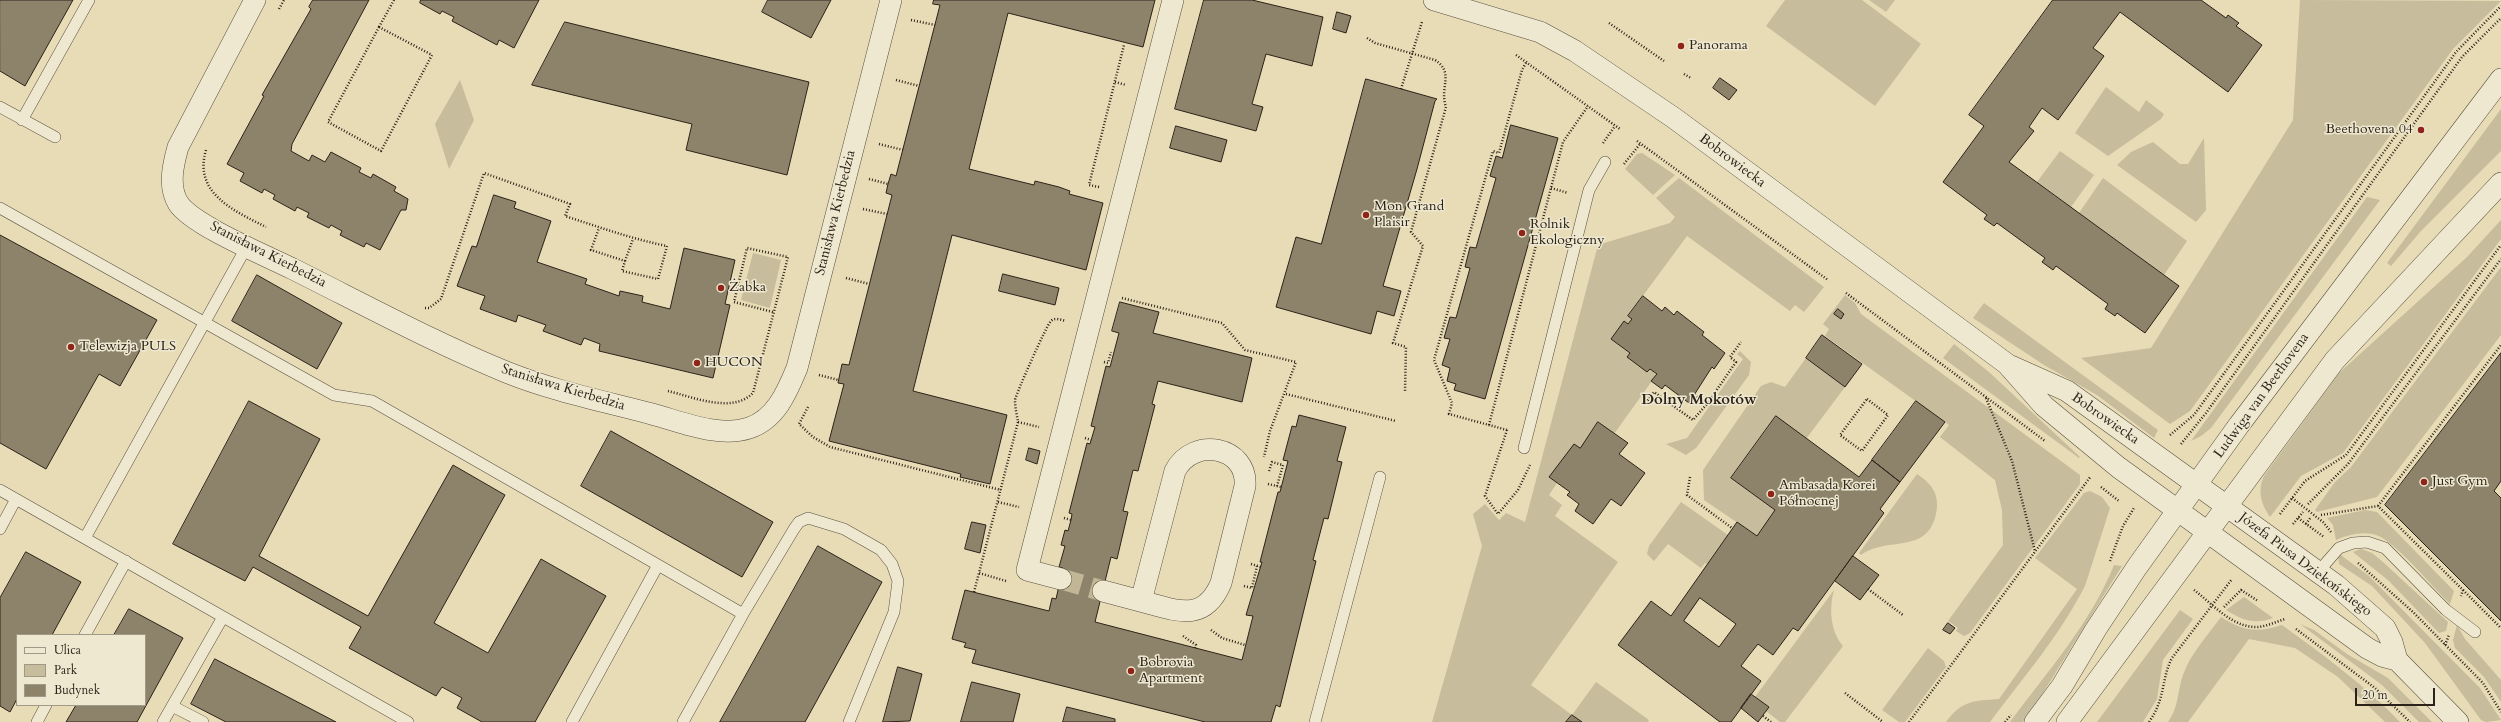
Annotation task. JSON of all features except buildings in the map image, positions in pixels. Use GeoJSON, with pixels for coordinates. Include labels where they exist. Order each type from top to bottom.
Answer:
{"type":"FeatureCollection","features":[{"type":"Feature","properties":{"kind":"street","name":"Stanisława Kierbedzia"},"geometry":{"type":"LineString","coordinates":[[256,0],[178,147],[172,168],[172,184],[178,203],[196,218],[247,246],[462,352],[513,374],[578,394],[692,425],[723,431],[748,429],[769,417],[786,394],[797,368],[891,0]]}},
{"type":"Feature","properties":{"kind":"street"},"geometry":{"type":"LineString","coordinates":[[1061,580],[1027,570],[1173,0]]}},
{"type":"Feature","properties":{"kind":"street","name":"Bobrowiecka"},"geometry":{"type":"LineString","coordinates":[[1434,0],[1472,5],[1545,34],[1650,101],[2007,364],[2067,391],[2197,484]]}},
{"type":"Feature","properties":{"kind":"street","name":"Ludwiga van Beethovena"},"geometry":{"type":"LineString","coordinates":[[2035,722],[2062,686],[2096,629],[2177,511],[2399,212],[2501,78]]}},
{"type":"Feature","properties":{"kind":"street"},"geometry":{"type":"LineString","coordinates":[[2067,722],[2335,360],[2501,183]]}},
{"type":"Feature","properties":{"kind":"street","name":"Bobrowiecka"},"geometry":{"type":"LineString","coordinates":[[2007,364],[2044,406],[2118,467],[2177,511]]}},
{"type":"Feature","properties":{"kind":"street"},"geometry":{"type":"LineString","coordinates":[[1103,591],[1141,601],[1186,612],[1198,609],[1208,603],[1216,593],[1246,481],[1242,467],[1225,454],[1207,448],[1200,449],[1192,452],[1179,463],[1175,471],[1141,601]]}},
{"type":"Feature","properties":{"kind":"street","name":"Józefa Piusa Dziekońskiego"},"geometry":{"type":"LineString","coordinates":[[2197,484],[2318,572],[2360,605],[2385,628],[2392,642],[2397,660]]}},
{"type":"Feature","properties":{"kind":"street","name":"Józefa Piusa Dziekońskiego"},"geometry":{"type":"LineString","coordinates":[[2177,511],[2367,648],[2382,656],[2397,660],[2416,677],[2458,722]]}},
{"type":"Feature","properties":{"kind":"lane"},"geometry":{"type":"LineString","coordinates":[[22,120],[89,0]]}},
{"type":"Feature","properties":{"kind":"lane"},"geometry":{"type":"LineString","coordinates":[[0,107],[55,137]]}},
{"type":"Feature","properties":{"kind":"lane"},"geometry":{"type":"LineString","coordinates":[[1524,448],[1589,190],[1605,162]]}},
{"type":"Feature","properties":{"kind":"lane"},"geometry":{"type":"LineString","coordinates":[[0,208],[204,324],[334,395],[372,401],[743,614]]}},
{"type":"Feature","properties":{"kind":"lane"},"geometry":{"type":"LineString","coordinates":[[85,538],[247,246]]}},
{"type":"Feature","properties":{"kind":"lane"},"geometry":{"type":"LineString","coordinates":[[1315,722],[1380,477]]}},
{"type":"Feature","properties":{"kind":"lane"},"geometry":{"type":"LineString","coordinates":[[0,490],[408,722]]}},
{"type":"Feature","properties":{"kind":"lane"},"geometry":{"type":"LineString","coordinates":[[0,528],[16,499]]}},
{"type":"Feature","properties":{"kind":"lane"},"geometry":{"type":"LineString","coordinates":[[683,722],[743,614],[794,528],[799,522],[808,518],[844,529],[881,550],[892,564],[898,580],[894,612],[849,722]]}},
{"type":"Feature","properties":{"kind":"lane"},"geometry":{"type":"LineString","coordinates":[[2318,572],[2339,548],[2353,543],[2367,542],[2385,548],[2446,610],[2475,632]]}},
{"type":"Feature","properties":{"kind":"lane"},"geometry":{"type":"LineString","coordinates":[[86,634],[126,561]]}},
{"type":"Feature","properties":{"kind":"lane"},"geometry":{"type":"LineString","coordinates":[[572,722],[658,565]]}},
{"type":"Feature","properties":{"kind":"lane"},"geometry":{"type":"LineString","coordinates":[[163,722],[223,617]]}},
{"type":"Feature","properties":{"kind":"lane"},"geometry":{"type":"LineString","coordinates":[[37,722],[45,706]]}},
{"type":"Feature","properties":{"kind":"lane"},"geometry":{"type":"LineString","coordinates":[[172,706],[203,722]]}},
{"type":"Feature","properties":{"kind":"path"},"geometry":{"type":"LineString","coordinates":[[276,14],[284,0]]}},
{"type":"Feature","properties":{"kind":"path"},"geometry":{"type":"LineString","coordinates":[[379,27],[432,55],[381,151],[328,122],[379,27],[394,0]]}},
{"type":"Feature","properties":{"kind":"path"},"geometry":{"type":"LineString","coordinates":[[2168,436],[2194,415],[2456,52],[2501,6]]}},
{"type":"Feature","properties":{"kind":"path"},"geometry":{"type":"LineString","coordinates":[[2180,445],[2206,413],[2462,57],[2501,18]]}},
{"type":"Feature","properties":{"kind":"path"},"geometry":{"type":"LineString","coordinates":[[907,19],[935,26]]}},
{"type":"Feature","properties":{"kind":"path"},"geometry":{"type":"LineString","coordinates":[[1401,89],[1421,22]]}},
{"type":"Feature","properties":{"kind":"path"},"geometry":{"type":"LineString","coordinates":[[1609,23],[1664,61]]}},
{"type":"Feature","properties":{"kind":"path"},"geometry":{"type":"LineString","coordinates":[[1367,38],[1375,44],[1435,60],[1443,65],[1446,79],[1442,96],[1446,107],[1411,232],[1423,246],[1393,343],[1406,347],[1404,391]]}},
{"type":"Feature","properties":{"kind":"path"},"geometry":{"type":"LineString","coordinates":[[1104,188],[1089,185],[1124,45]]}},
{"type":"Feature","properties":{"kind":"path"},"geometry":{"type":"LineString","coordinates":[[1516,55],[1620,129]]}},
{"type":"Feature","properties":{"kind":"path"},"geometry":{"type":"LineString","coordinates":[[1527,62],[1522,70],[1499,153],[1493,151],[1434,360],[1452,403],[1449,414],[1527,435]]}},
{"type":"Feature","properties":{"kind":"path"},"geometry":{"type":"LineString","coordinates":[[1684,74],[1691,78]]}},
{"type":"Feature","properties":{"kind":"path"},"geometry":{"type":"LineString","coordinates":[[891,79],[919,86]]}},
{"type":"Feature","properties":{"kind":"path"},"geometry":{"type":"LineString","coordinates":[[1489,425],[1563,142],[1588,106]]}},
{"type":"Feature","properties":{"kind":"path"},"geometry":{"type":"LineString","coordinates":[[1637,141],[1828,280]]}},
{"type":"Feature","properties":{"kind":"path"},"geometry":{"type":"LineString","coordinates":[[875,143],[903,150]]}},
{"type":"Feature","properties":{"kind":"path"},"geometry":{"type":"LineString","coordinates":[[207,146],[203,160],[204,176],[209,189],[230,209],[270,229]]}},
{"type":"Feature","properties":{"kind":"path"},"geometry":{"type":"LineString","coordinates":[[868,172],[866,178],[888,184]]}},
{"type":"Feature","properties":{"kind":"path"},"geometry":{"type":"LineString","coordinates":[[429,308],[441,299],[484,173],[570,204],[565,216],[633,239],[667,246],[658,279],[622,271],[633,239]]}},
{"type":"Feature","properties":{"kind":"path"},"geometry":{"type":"LineString","coordinates":[[859,207],[887,214]]}},
{"type":"Feature","properties":{"kind":"path"},"geometry":{"type":"LineString","coordinates":[[599,228],[591,250],[625,261]]}},
{"type":"Feature","properties":{"kind":"path"},"geometry":{"type":"LineString","coordinates":[[2278,517],[2305,481],[2346,455],[2501,245]]}},
{"type":"Feature","properties":{"kind":"path"},"geometry":{"type":"LineString","coordinates":[[660,389],[713,402],[730,402],[748,398],[756,384],[788,257],[747,248],[734,302],[773,312]]}},
{"type":"Feature","properties":{"kind":"path"},"geometry":{"type":"LineString","coordinates":[[2308,504],[2348,464],[2501,259]]}},
{"type":"Feature","properties":{"kind":"path"},"geometry":{"type":"LineString","coordinates":[[841,277],[869,284]]}},
{"type":"Feature","properties":{"kind":"path"},"geometry":{"type":"LineString","coordinates":[[1846,293],[2050,445]]}},
{"type":"Feature","properties":{"kind":"path"},"geometry":{"type":"LineString","coordinates":[[419,304],[435,311]]}},
{"type":"Feature","properties":{"kind":"path"},"geometry":{"type":"LineString","coordinates":[[974,592],[1018,422],[1015,400],[1018,388],[1051,320],[1057,319],[1069,322]]}},
{"type":"Feature","properties":{"kind":"path"},"geometry":{"type":"LineString","coordinates":[[1646,403],[1654,392],[1693,420],[1707,404],[1736,362],[1730,357],[1741,342]]}},
{"type":"Feature","properties":{"kind":"path"},"geometry":{"type":"LineString","coordinates":[[2378,506],[2501,346]]}},
{"type":"Feature","properties":{"kind":"path"},"geometry":{"type":"LineString","coordinates":[[815,381],[819,367]]}},
{"type":"Feature","properties":{"kind":"path"},"geometry":{"type":"LineString","coordinates":[[817,374],[838,380]]}},
{"type":"Feature","properties":{"kind":"path"},"geometry":{"type":"LineString","coordinates":[[1286,394],[1396,422]]}},
{"type":"Feature","properties":{"kind":"path"},"geometry":{"type":"LineString","coordinates":[[1694,395],[1707,404]]}},
{"type":"Feature","properties":{"kind":"path"},"geometry":{"type":"LineString","coordinates":[[1986,398],[2012,461],[2035,551]]}},
{"type":"Feature","properties":{"kind":"path"},"geometry":{"type":"LineString","coordinates":[[1867,399],[1888,415],[1862,451],[1840,435],[1867,399]]}},
{"type":"Feature","properties":{"kind":"path"},"geometry":{"type":"LineString","coordinates":[[810,401],[799,424],[813,437],[830,447],[1001,490]]}},
{"type":"Feature","properties":{"kind":"path"},"geometry":{"type":"LineString","coordinates":[[1277,486],[1283,465],[1272,462],[1268,484],[1281,487]]}},
{"type":"Feature","properties":{"kind":"path"},"geometry":{"type":"LineString","coordinates":[[2087,472],[2094,479]]}},
{"type":"Feature","properties":{"kind":"path"},"geometry":{"type":"LineString","coordinates":[[1909,722],[2091,476]]}},
{"type":"Feature","properties":{"kind":"path"},"geometry":{"type":"LineString","coordinates":[[1690,477],[1687,495],[1732,528]]}},
{"type":"Feature","properties":{"kind":"path"},"geometry":{"type":"LineString","coordinates":[[2097,482],[2119,502]]}},
{"type":"Feature","properties":{"kind":"path"},"geometry":{"type":"LineString","coordinates":[[2306,524],[2311,517]]}},
{"type":"Feature","properties":{"kind":"path"},"geometry":{"type":"LineString","coordinates":[[2298,518],[2327,540]]}},
{"type":"Feature","properties":{"kind":"path"},"geometry":{"type":"LineString","coordinates":[[2339,548],[2372,573],[2446,644],[2483,683],[2501,712]]}},
{"type":"Feature","properties":{"kind":"path"},"geometry":{"type":"LineString","coordinates":[[1254,565],[1261,567]]}},
{"type":"Feature","properties":{"kind":"path"},"geometry":{"type":"LineString","coordinates":[[979,574],[1008,581]]}},
{"type":"Feature","properties":{"kind":"path"},"geometry":{"type":"LineString","coordinates":[[2149,722],[2162,699],[2169,663],[2235,575]]}},
{"type":"Feature","properties":{"kind":"path"},"geometry":{"type":"LineString","coordinates":[[2224,607],[2246,586]]}},
{"type":"Feature","properties":{"kind":"path"},"geometry":{"type":"LineString","coordinates":[[2192,588],[2212,605],[2238,623],[2252,627],[2268,625],[2290,618]]}},
{"type":"Feature","properties":{"kind":"path"},"geometry":{"type":"LineString","coordinates":[[1868,589],[1903,615]]}},
{"type":"Feature","properties":{"kind":"path"},"geometry":{"type":"LineString","coordinates":[[2463,590],[2501,628]]}},
{"type":"Feature","properties":{"kind":"path"},"geometry":{"type":"LineString","coordinates":[[1206,626],[1222,638],[1246,645]]}},
{"type":"Feature","properties":{"kind":"path"},"geometry":{"type":"LineString","coordinates":[[2294,628],[2375,688],[2410,722]]}},
{"type":"Feature","properties":{"kind":"path"},"geometry":{"type":"LineString","coordinates":[[1845,693],[1883,722]]}},
{"type":"Feature","properties":{"kind":"path"},"geometry":{"type":"LineString","coordinates":[[1763,716],[1771,722]]}},
{"type":"Feature","properties":{"kind":"green space"},"geometry":{"type":"Polygon","coordinates":[[[1785,0],[1862,0],[1921,44],[1875,106],[1766,26],[1785,0]]]}},
{"type":"Feature","properties":{"kind":"green space"},"geometry":{"type":"Polygon","coordinates":[[[1869,0],[1895,0],[1886,12],[1869,0]]]}},
{"type":"Feature","properties":{"kind":"green space"},"geometry":{"type":"Polygon","coordinates":[[[2300,0],[2501,1],[2453,49],[2190,411],[2170,424],[2081,358],[2151,348],[2293,120],[2300,0]]]}},
{"type":"Feature","properties":{"kind":"green space"},"geometry":{"type":"Polygon","coordinates":[[[460,80],[474,120],[449,169],[435,124],[460,80]]]}},
{"type":"Feature","properties":{"kind":"green space"},"geometry":{"type":"Polygon","coordinates":[[[2106,87],[2139,112],[2146,100],[2164,114],[2161,119],[2108,156],[2075,133],[2106,87]]]}},
{"type":"Feature","properties":{"kind":"green space"},"geometry":{"type":"Polygon","coordinates":[[[2501,109],[2501,151],[2421,231],[2391,266],[2387,263],[2501,109]]]}},
{"type":"Feature","properties":{"kind":"green space"},"geometry":{"type":"Polygon","coordinates":[[[2204,138],[2206,210],[2196,222],[2117,165],[2131,152],[2153,142],[2180,164],[2188,164],[2204,138]]]}},
{"type":"Feature","properties":{"kind":"green space"},"geometry":{"type":"Polygon","coordinates":[[[2060,151],[2094,175],[2071,207],[2037,182],[2060,151]]]}},
{"type":"Feature","properties":{"kind":"green space"},"geometry":{"type":"Polygon","coordinates":[[[1642,153],[1675,175],[1653,195],[1625,169],[1637,154],[1642,153]]]}},
{"type":"Feature","properties":{"kind":"green space"},"geometry":{"type":"Polygon","coordinates":[[[1679,178],[1824,287],[1804,312],[1795,305],[1790,311],[1687,236],[1628,316],[1632,319],[1628,324],[1624,321],[1611,339],[1630,353],[1627,357],[1647,372],[1650,369],[1657,374],[1614,434],[1598,422],[1580,448],[1550,477],[1557,483],[1549,495],[1562,505],[1555,516],[1618,562],[1531,685],[1572,715],[1566,722],[1432,722],[1482,546],[1473,514],[1485,504],[1499,520],[1506,513],[1525,522],[1598,245],[1670,223],[1675,217],[1656,198],[1679,178]]]}},
{"type":"Feature","properties":{"kind":"green space"},"geometry":{"type":"Polygon","coordinates":[[[2103,178],[2187,241],[2164,275],[2079,213],[2103,178]]]}},
{"type":"Feature","properties":{"kind":"green space"},"geometry":{"type":"Polygon","coordinates":[[[2367,197],[2380,200],[2211,428],[2201,436],[2191,441],[2367,197]]]}},
{"type":"Feature","properties":{"kind":"green space"},"geometry":{"type":"Polygon","coordinates":[[[2501,220],[2501,239],[2343,453],[2301,476],[2270,517],[2262,502],[2260,492],[2264,476],[2339,373],[2467,257],[2501,220]]]}},
{"type":"Feature","properties":{"kind":"green space"},"geometry":{"type":"Polygon","coordinates":[[[753,253],[781,260],[770,308],[741,300],[753,253]]]}},
{"type":"Feature","properties":{"kind":"green space"},"geometry":{"type":"Polygon","coordinates":[[[2501,267],[2501,335],[2377,497],[2317,512],[2315,510],[2335,482],[2351,467],[2501,267]]]}},
{"type":"Feature","properties":{"kind":"green space"},"geometry":{"type":"Polygon","coordinates":[[[1845,295],[1855,303],[1861,314],[2080,475],[2080,484],[1970,633],[1964,636],[1956,631],[1958,628],[1948,621],[2003,545],[2002,510],[1995,480],[1940,437],[1949,425],[1825,336],[1829,329],[1823,324],[1845,295]]]}},
{"type":"Feature","properties":{"kind":"green space"},"geometry":{"type":"Polygon","coordinates":[[[1984,303],[2158,430],[2154,438],[2097,395],[2044,365],[1973,318],[1984,303]]]}},
{"type":"Feature","properties":{"kind":"green space"},"geometry":{"type":"Polygon","coordinates":[[[1954,344],[1989,372],[2080,457],[2079,458],[1943,358],[1954,344]]]}},
{"type":"Feature","properties":{"kind":"green space"},"geometry":{"type":"Polygon","coordinates":[[[1740,351],[1751,362],[1749,375],[1696,448],[1686,455],[1666,444],[1687,438],[1743,359],[1737,354],[1740,351]]]}},
{"type":"Feature","properties":{"kind":"green space"},"geometry":{"type":"Polygon","coordinates":[[[1806,358],[1845,387],[1806,439],[1775,417],[1731,478],[1775,510],[1757,536],[1704,500],[1703,470],[1761,386],[1771,382],[1785,387],[1806,358]]]}},
{"type":"Feature","properties":{"kind":"green space"},"geometry":{"type":"Polygon","coordinates":[[[1917,474],[1932,488],[1937,501],[1933,523],[1927,533],[1918,539],[1872,549],[1861,555],[1859,553],[1917,474]]]}},
{"type":"Feature","properties":{"kind":"green space"},"geometry":{"type":"Polygon","coordinates":[[[2090,491],[2102,497],[2110,508],[2085,586],[2064,622],[2053,639],[1990,722],[1946,722],[1958,709],[1969,703],[1982,700],[1999,699],[2077,589],[2035,558],[2084,493],[2090,491]]]}},
{"type":"Feature","properties":{"kind":"green space"},"geometry":{"type":"Polygon","coordinates":[[[1681,502],[1728,535],[1707,564],[1705,563],[1701,568],[1668,544],[1654,561],[1647,554],[1649,546],[1681,502]]]}},
{"type":"Feature","properties":{"kind":"green space"},"geometry":{"type":"Polygon","coordinates":[[[2365,510],[2377,512],[2454,591],[2450,604],[2407,559],[2389,542],[2381,537],[2364,533],[2347,536],[2336,540],[2333,525],[2327,518],[2365,510]]]}},
{"type":"Feature","properties":{"kind":"green space"},"geometry":{"type":"Polygon","coordinates":[[[2361,549],[2372,553],[2383,562],[2448,622],[2446,631],[2439,633],[2389,581],[2353,552],[2361,549]]]}},
{"type":"Feature","properties":{"kind":"green space"},"geometry":{"type":"Polygon","coordinates":[[[2338,553],[2369,576],[2480,688],[2501,720],[2486,722],[2481,720],[2425,643],[2372,586],[2339,564],[2338,553]]]}},
{"type":"Feature","properties":{"kind":"green space"},"geometry":{"type":"Polygon","coordinates":[[[2114,565],[2122,566],[2038,701],[2023,722],[2010,722],[2081,627],[2114,565]]]}},
{"type":"Feature","properties":{"kind":"green space"},"geometry":{"type":"Polygon","coordinates":[[[1834,590],[1831,604],[1833,626],[1835,633],[1843,646],[1785,722],[1780,722],[1766,711],[1768,707],[1755,697],[1834,590]]]}},
{"type":"Feature","properties":{"kind":"green space"},"geometry":{"type":"Polygon","coordinates":[[[2244,597],[2273,618],[2260,621],[2248,620],[2226,610],[2244,597]]]}},
{"type":"Feature","properties":{"kind":"green space"},"geometry":{"type":"Polygon","coordinates":[[[2180,610],[2193,619],[2163,660],[2157,699],[2143,722],[2097,722],[2180,610]]]}},
{"type":"Feature","properties":{"kind":"green space"},"geometry":{"type":"Polygon","coordinates":[[[2221,617],[2243,628],[2250,629],[2258,630],[2282,625],[2373,695],[2400,722],[2385,722],[2338,677],[2295,648],[2249,639],[2188,722],[2168,722],[2174,711],[2186,667],[2195,652],[2221,617]]]}},
{"type":"Feature","properties":{"kind":"green space"},"geometry":{"type":"Polygon","coordinates":[[[2300,624],[2314,630],[2347,654],[2388,678],[2432,722],[2419,722],[2382,685],[2300,624]]]}},
{"type":"Feature","properties":{"kind":"green space"},"geometry":{"type":"Polygon","coordinates":[[[2457,625],[2465,639],[2501,680],[2501,702],[2484,677],[2455,648],[2453,640],[2457,625]]]}},
{"type":"Feature","properties":{"kind":"green space"},"geometry":{"type":"Polygon","coordinates":[[[1928,648],[1944,661],[1946,667],[1905,722],[1899,722],[1882,710],[1928,648]]]}},
{"type":"Feature","properties":{"kind":"green space"},"geometry":{"type":"Polygon","coordinates":[[[1596,682],[1649,720],[1648,722],[1582,722],[1572,715],[1596,682]]]}},
{"type":"Feature","properties":{"kind":"tunnel"},"geometry":{"type":"LineString","coordinates":[[1061,579],[1103,591]]}},
{"type":"Feature","properties":{"kind":"place","name":"Panorama"},"geometry":{"type":"Point","coordinates":[1681,46]}},
{"type":"Feature","properties":{"kind":"place","name":"Beethovena 04"},"geometry":{"type":"Point","coordinates":[2421,130]}},
{"type":"Feature","properties":{"kind":"place","name":"Mon Grand Plaisir"},"geometry":{"type":"Point","coordinates":[1366,215]}},
{"type":"Feature","properties":{"kind":"place","name":"Rolnik Ekologiczny"},"geometry":{"type":"Point","coordinates":[1522,233]}},
{"type":"Feature","properties":{"kind":"place","name":"Żabka"},"geometry":{"type":"Point","coordinates":[721,288]}},
{"type":"Feature","properties":{"kind":"place","name":"Telewizja PULS"},"geometry":{"type":"Point","coordinates":[71,347]}},
{"type":"Feature","properties":{"kind":"place","name":"HUCON"},"geometry":{"type":"Point","coordinates":[697,363]}},
{"type":"Feature","properties":{"kind":"place","name":"Just Gym"},"geometry":{"type":"Point","coordinates":[2424,482]}},
{"type":"Feature","properties":{"kind":"place","name":"Ambasada Korei Północnej"},"geometry":{"type":"Point","coordinates":[1771,494]}},
{"type":"Feature","properties":{"kind":"place","name":"Bobrovia Apartment"},"geometry":{"type":"Point","coordinates":[1131,671]}},
{"type":"Feature","properties":{"kind":"district","name":"Dolny Mokotów"},"geometry":{"type":"Point","coordinates":[1699,401]}}]}
